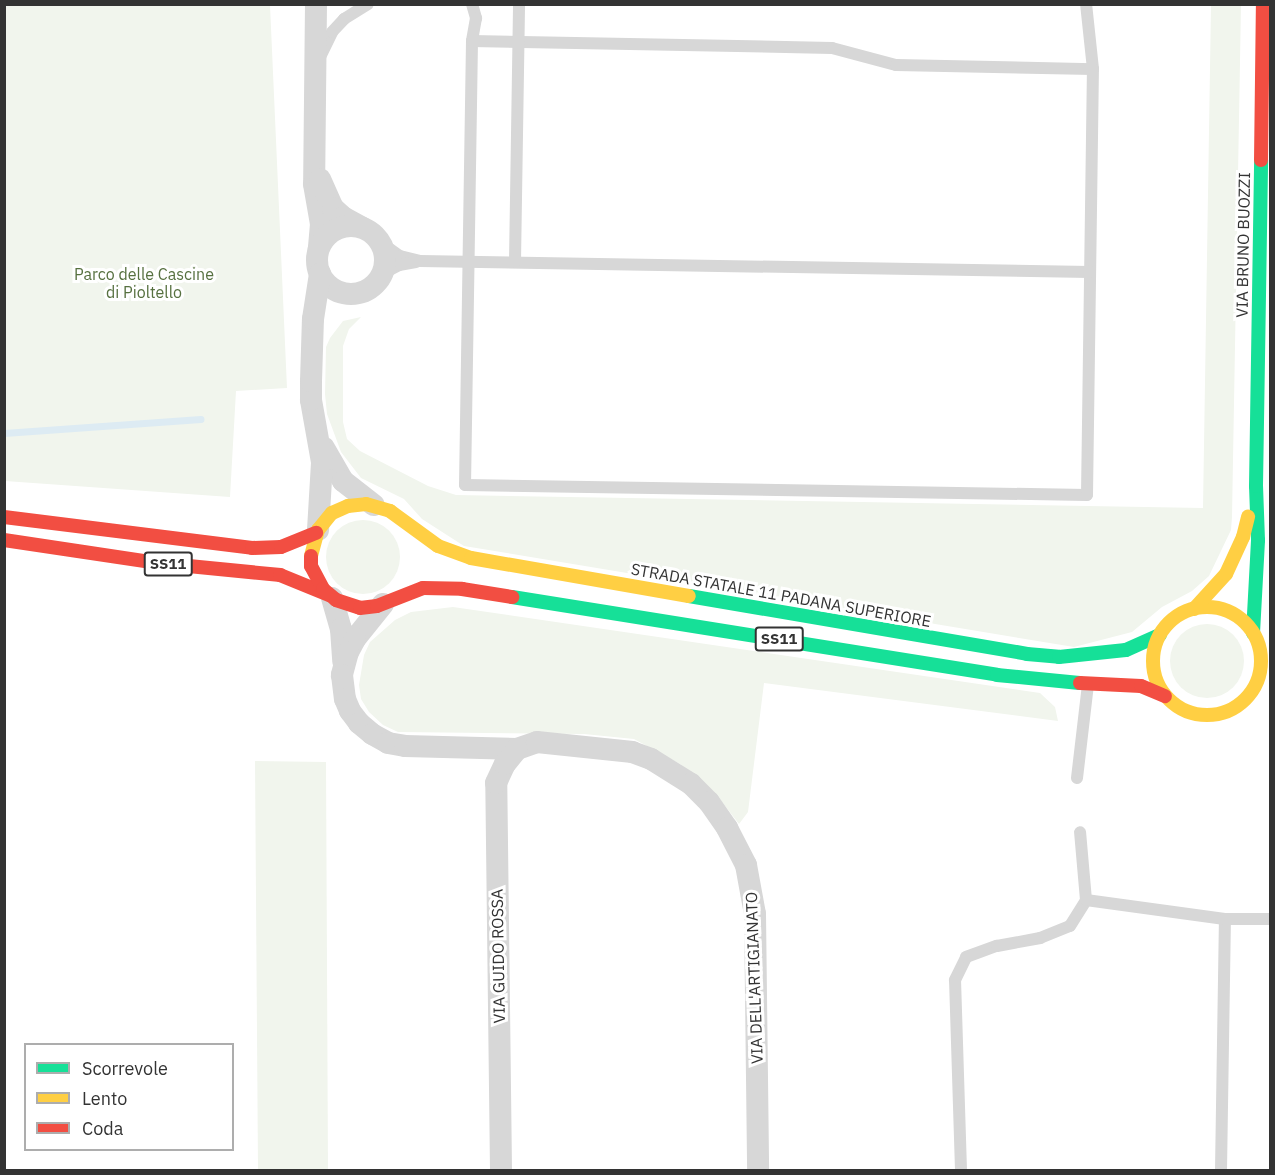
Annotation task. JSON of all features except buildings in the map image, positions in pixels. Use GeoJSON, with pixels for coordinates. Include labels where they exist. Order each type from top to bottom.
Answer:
{"type":"FeatureCollection","features":[{"type":"Feature","properties":{"kind":"main road","name":"VIA BRUNO BUOZZI"},"geometry":{"type":"LineString","coordinates":[[1253,633],[1258,540],[1256,486],[1263,4]]}},
{"type":"Feature","properties":{"kind":"main road","name":"VIA BRUNO BUOZZI"},"geometry":{"type":"LineString","coordinates":[[1194,609],[1222,580],[1236,554],[1244,537],[1256,486]]}},
{"type":"Feature","properties":{"kind":"main road","name":"SS11"},"geometry":{"type":"LineString","coordinates":[[4,517],[252,548],[281,547],[317,531],[326,519],[340,509],[357,504],[374,505]]}},
{"type":"Feature","properties":{"kind":"main road","name":"STRADA STATALE 11 PADANA SUPERIORE"},"geometry":{"type":"LineString","coordinates":[[374,505],[390,511],[438,546],[471,558],[1027,654],[1067,657],[1126,650],[1160,635],[1178,616],[1194,609]]}},
{"type":"Feature","properties":{"kind":"main road"},"geometry":{"type":"LineString","coordinates":[[403,522],[414,545]]}},
{"type":"Feature","properties":{"kind":"main road"},"geometry":{"type":"LineString","coordinates":[[317,531],[311,549],[311,566],[318,582],[331,596]]}},
{"type":"Feature","properties":{"kind":"main road","name":"SS11"},"geometry":{"type":"LineString","coordinates":[[4,540],[158,563],[280,575],[360,608],[388,601],[423,588],[462,589],[998,675],[1088,684],[1141,686],[1166,696],[1178,707],[1193,714],[1209,716],[1233,709],[1254,710]]}},
{"type":"Feature","properties":{"kind":"main road"},"geometry":{"type":"LineString","coordinates":[[388,601],[410,579]]}},
{"type":"Feature","properties":{"kind":"main road"},"geometry":{"type":"LineString","coordinates":[[1194,609],[1211,608],[1227,611],[1242,620],[1253,633],[1260,647],[1270,657]]}},
{"type":"Feature","properties":{"kind":"main road"},"geometry":{"type":"LineString","coordinates":[[1160,635],[1155,647],[1154,673],[1166,696]]}},
{"type":"Feature","properties":{"kind":"main road"},"geometry":{"type":"LineString","coordinates":[[1233,709],[1255,687],[1261,668],[1260,647]]}},
{"type":"Feature","properties":{"kind":"street"},"geometry":{"type":"LineString","coordinates":[[316,4],[314,195],[321,224],[317,266],[320,274],[335,290],[356,294]]}},
{"type":"Feature","properties":{"kind":"street"},"geometry":{"type":"LineString","coordinates":[[311,362],[322,322],[336,305],[376,284],[385,263],[379,241],[343,217],[327,197],[320,183],[314,150]]}},
{"type":"Feature","properties":{"kind":"street"},"geometry":{"type":"LineString","coordinates":[[319,248],[331,232],[340,228],[361,227]]}},
{"type":"Feature","properties":{"kind":"street"},"geometry":{"type":"LineString","coordinates":[[317,531],[322,472],[311,400],[311,362],[313,319],[320,274]]}},
{"type":"Feature","properties":{"kind":"street"},"geometry":{"type":"LineString","coordinates":[[318,436],[337,474],[349,487],[374,505]]}},
{"type":"Feature","properties":{"kind":"street","name":"VIA DELL'ARTIGIANATO"},"geometry":{"type":"LineString","coordinates":[[331,596],[342,636],[343,687],[350,711],[359,723],[388,743],[405,746],[517,749],[524,745],[543,742],[620,750],[651,759],[699,791],[727,828],[746,865],[754,907],[758,1170]]}},
{"type":"Feature","properties":{"kind":"street"},"geometry":{"type":"LineString","coordinates":[[344,665],[355,639],[388,601]]}},
{"type":"Feature","properties":{"kind":"street","name":"VIA GUIDO ROSSA"},"geometry":{"type":"LineString","coordinates":[[501,1170],[496,783],[504,764],[517,749]]}},
{"type":"Feature","properties":{"kind":"lane"},"geometry":{"type":"LineString","coordinates":[[315,73],[333,32],[344,19],[368,4]]}},
{"type":"Feature","properties":{"kind":"lane"},"geometry":{"type":"LineString","coordinates":[[472,4],[476,18],[472,41],[465,485],[1087,495],[1093,69],[1086,4]]}},
{"type":"Feature","properties":{"kind":"lane"},"geometry":{"type":"LineString","coordinates":[[515,262],[519,4]]}},
{"type":"Feature","properties":{"kind":"lane"},"geometry":{"type":"LineString","coordinates":[[472,41],[832,48],[896,65],[1093,69]]}},
{"type":"Feature","properties":{"kind":"lane"},"geometry":{"type":"LineString","coordinates":[[379,241],[400,256],[420,261],[1090,272]]}},
{"type":"Feature","properties":{"kind":"lane"},"geometry":{"type":"LineString","coordinates":[[382,274],[399,266],[420,261]]}},
{"type":"Feature","properties":{"kind":"lane"},"geometry":{"type":"LineString","coordinates":[[1077,777],[1088,684]]}},
{"type":"Feature","properties":{"kind":"lane"},"geometry":{"type":"LineString","coordinates":[[961,1170],[955,980],[966,957],[997,946],[1040,938],[1070,926],[1086,900],[1080,832]]}},
{"type":"Feature","properties":{"kind":"lane"},"geometry":{"type":"LineString","coordinates":[[1086,900],[1225,919],[1270,918]]}},
{"type":"Feature","properties":{"kind":"lane"},"geometry":{"type":"LineString","coordinates":[[1221,1170],[1225,919]]}},
{"type":"Feature","properties":{"kind":"green space","name":"Parco delle Cascine di Pioltello"},"geometry":{"type":"Polygon","coordinates":[[[4,5],[270,5],[287,388],[236,391],[230,497],[5,481],[4,5]]]}},
{"type":"Feature","properties":{"kind":"green space"},"geometry":{"type":"Polygon","coordinates":[[[1211,5],[1241,5],[1231,530],[1209,576],[1192,591],[1162,607],[1132,632],[1074,647],[464,546],[422,519],[404,499],[361,478],[341,452],[327,414],[326,347],[343,321],[361,317],[349,329],[343,346],[343,422],[347,439],[360,451],[428,486],[456,495],[1203,508],[1211,5]]]}},
{"type":"Feature","properties":{"kind":"green space"},"geometry":{"type":"Polygon","coordinates":[[[370,520],[390,530],[398,543],[400,557],[398,571],[390,584],[377,592],[356,594],[336,584],[328,571],[326,550],[336,530],[349,522],[370,520]]]}},
{"type":"Feature","properties":{"kind":"green space"},"geometry":{"type":"Polygon","coordinates":[[[453,607],[1040,693],[1055,707],[1058,721],[764,683],[748,812],[739,824],[716,794],[680,764],[634,739],[584,734],[398,732],[383,725],[369,712],[361,699],[359,685],[364,655],[370,642],[395,620],[411,612],[453,607]]]}},
{"type":"Feature","properties":{"kind":"green space"},"geometry":{"type":"Polygon","coordinates":[[[1207,624],[1221,627],[1233,635],[1241,647],[1244,661],[1241,675],[1233,687],[1221,695],[1207,698],[1193,695],[1181,687],[1173,675],[1170,661],[1173,647],[1181,635],[1193,627],[1207,624]]]}},
{"type":"Feature","properties":{"kind":"green space"},"geometry":{"type":"Polygon","coordinates":[[[255,761],[326,762],[328,1170],[258,1170],[255,761]]]}},
{"type":"Feature","properties":{"kind":"waterway"},"geometry":{"type":"LineString","coordinates":[[4,433],[201,419]]}},
{"type":"Feature","properties":{"kind":"traffic: fast"},"geometry":{"type":"LineString","coordinates":[[1253,633],[1258,540],[1256,486],[1261,160]]}},
{"type":"Feature","properties":{"kind":"traffic: fast"},"geometry":{"type":"LineString","coordinates":[[689,596],[1027,654],[1059,657],[1126,650],[1160,635]]}},
{"type":"Feature","properties":{"kind":"traffic: fast"},"geometry":{"type":"LineString","coordinates":[[512,597],[997,675],[1080,683]]}},
{"type":"Feature","properties":{"kind":"traffic: slow"},"geometry":{"type":"LineString","coordinates":[[311,556],[318,530],[332,513],[348,506],[366,504],[390,511],[438,546],[471,558],[689,596]]}},
{"type":"Feature","properties":{"kind":"traffic: slow"},"geometry":{"type":"LineString","coordinates":[[1194,609],[1226,574],[1243,537],[1248,517]]}},
{"type":"Feature","properties":{"kind":"traffic: slow"},"geometry":{"type":"LineString","coordinates":[[1207,607],[1228,611],[1245,623],[1257,640],[1261,661],[1257,682],[1245,699],[1228,711],[1207,715],[1186,711],[1169,699],[1157,682],[1153,661],[1157,640],[1169,623],[1186,611],[1207,607]]}},
{"type":"Feature","properties":{"kind":"traffic: jam"},"geometry":{"type":"LineString","coordinates":[[1261,160],[1263,4]]}},
{"type":"Feature","properties":{"kind":"traffic: jam"},"geometry":{"type":"LineString","coordinates":[[4,517],[252,548],[281,547],[316,533]]}},
{"type":"Feature","properties":{"kind":"traffic: jam"},"geometry":{"type":"LineString","coordinates":[[4,540],[158,563],[280,575],[329,595]]}},
{"type":"Feature","properties":{"kind":"traffic: jam"},"geometry":{"type":"LineString","coordinates":[[311,556],[311,566],[323,589],[336,600],[360,608],[377,606],[423,588],[462,589],[512,597]]}},
{"type":"Feature","properties":{"kind":"traffic: jam"},"geometry":{"type":"LineString","coordinates":[[1080,683],[1141,686],[1165,696]]}}]}
